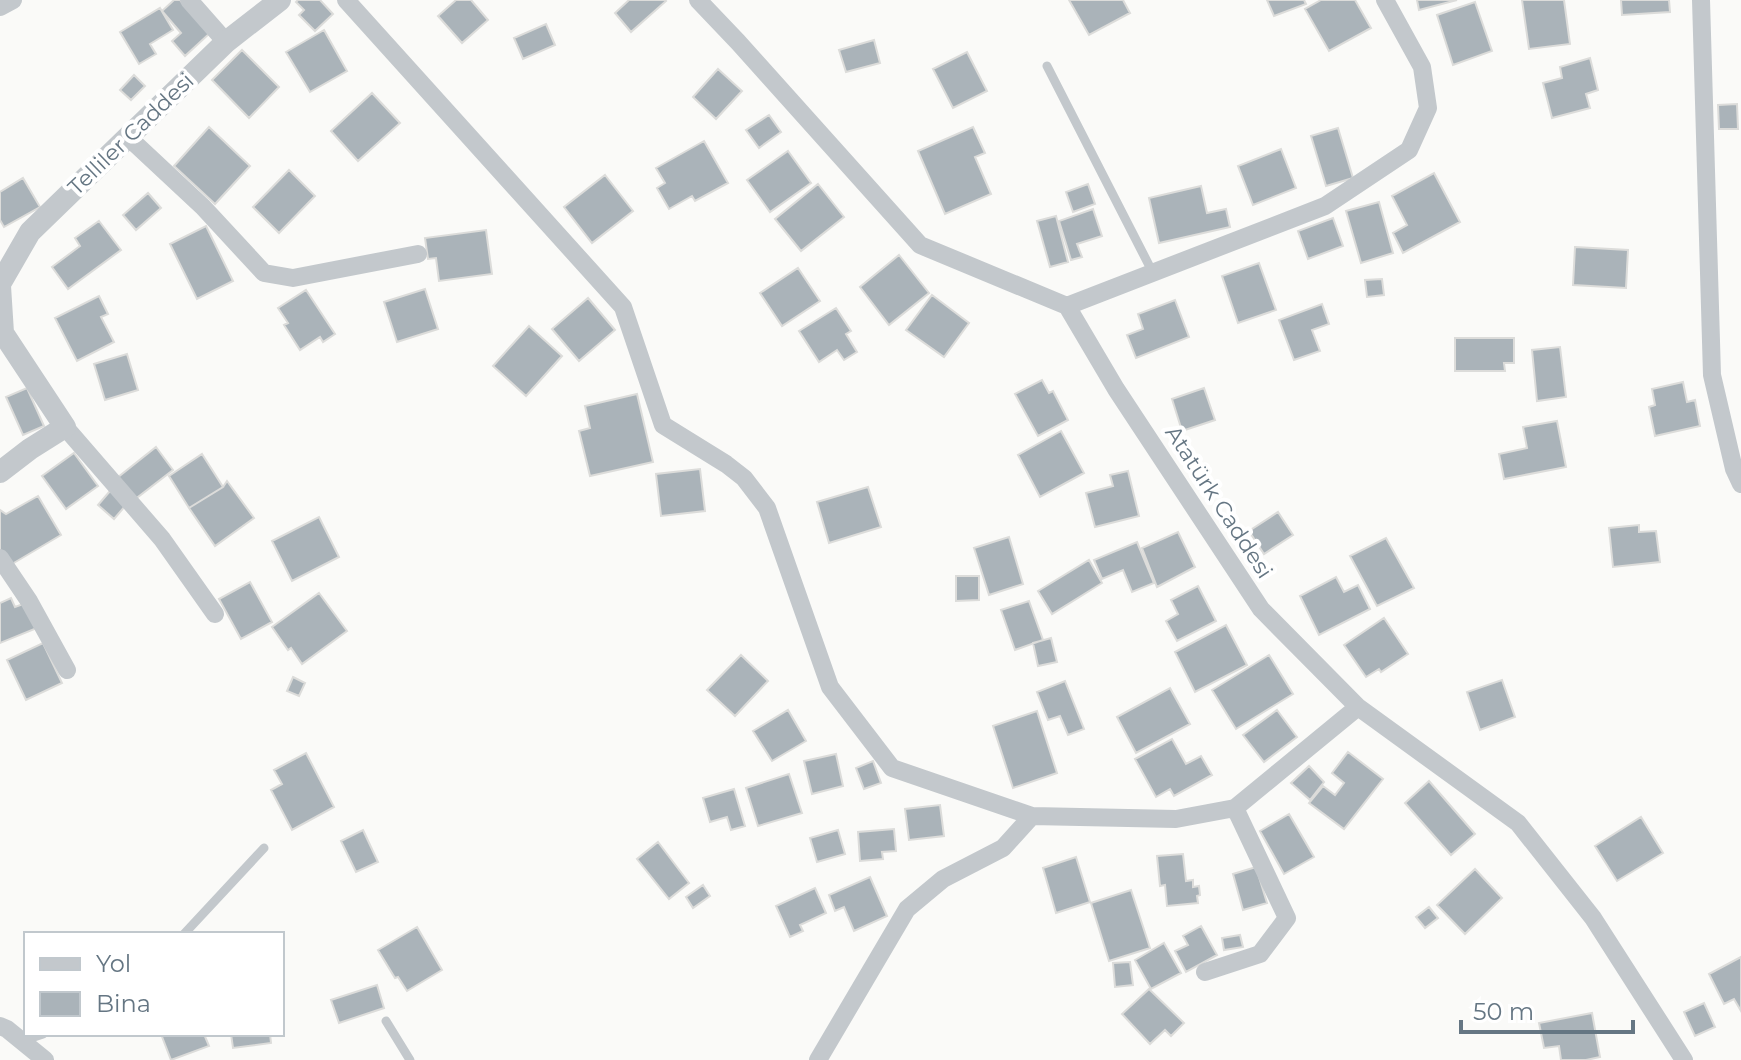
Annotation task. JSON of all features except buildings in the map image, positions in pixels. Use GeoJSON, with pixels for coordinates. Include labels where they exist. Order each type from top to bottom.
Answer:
{"type":"FeatureCollection","features":[{"type":"Feature","properties":{"kind":"street"},"geometry":{"type":"LineString","coordinates":[[0,7],[13,0]]}},
{"type":"Feature","properties":{"kind":"street"},"geometry":{"type":"LineString","coordinates":[[189,0],[226,42]]}},
{"type":"Feature","properties":{"kind":"street","name":"Telliler Caddesi"},"geometry":{"type":"LineString","coordinates":[[65,427],[3,333],[0,285],[30,232],[226,42],[280,0]]}},
{"type":"Feature","properties":{"kind":"street"},"geometry":{"type":"LineString","coordinates":[[346,0],[623,307],[663,425],[744,478],[767,508],[830,687],[892,768],[1032,816],[1176,819],[1235,808],[1358,707]]}},
{"type":"Feature","properties":{"kind":"street"},"geometry":{"type":"LineString","coordinates":[[698,0],[920,245],[1067,306],[1325,206],[1409,150],[1428,108],[1422,67],[1385,0]]}},
{"type":"Feature","properties":{"kind":"street"},"geometry":{"type":"LineString","coordinates":[[1701,0],[1712,375],[1734,469],[1741,484]]}},
{"type":"Feature","properties":{"kind":"street"},"geometry":{"type":"LineString","coordinates":[[128,137],[203,207],[264,273],[293,278],[418,254]]}},
{"type":"Feature","properties":{"kind":"street","name":"Atatürk Caddesi"},"geometry":{"type":"LineString","coordinates":[[1067,306],[1116,389],[1261,609],[1358,707],[1518,823],[1593,918],[1684,1060]]}},
{"type":"Feature","properties":{"kind":"street"},"geometry":{"type":"LineString","coordinates":[[0,472],[65,427],[162,539],[215,614]]}},
{"type":"Feature","properties":{"kind":"street"},"geometry":{"type":"LineString","coordinates":[[0,558],[29,601],[67,670]]}},
{"type":"Feature","properties":{"kind":"street"},"geometry":{"type":"LineString","coordinates":[[1205,972],[1260,954],[1287,918],[1235,808]]}},
{"type":"Feature","properties":{"kind":"street"},"geometry":{"type":"LineString","coordinates":[[818,1060],[907,909],[943,879],[1003,848],[1032,816]]}},
{"type":"Feature","properties":{"kind":"street"},"geometry":{"type":"LineString","coordinates":[[0,1026],[45,1060]]}},
{"type":"Feature","properties":{"kind":"lane"},"geometry":{"type":"LineString","coordinates":[[1047,66],[1153,273]]}},
{"type":"Feature","properties":{"kind":"lane"},"geometry":{"type":"LineString","coordinates":[[186,932],[264,848]]}},
{"type":"Feature","properties":{"kind":"lane"},"geometry":{"type":"LineString","coordinates":[[386,1021],[410,1060]]}},
{"type":"Feature","properties":{"kind":"lane"},"geometry":{"type":"LineString","coordinates":[[22,1041],[37,1036]]}}]}
